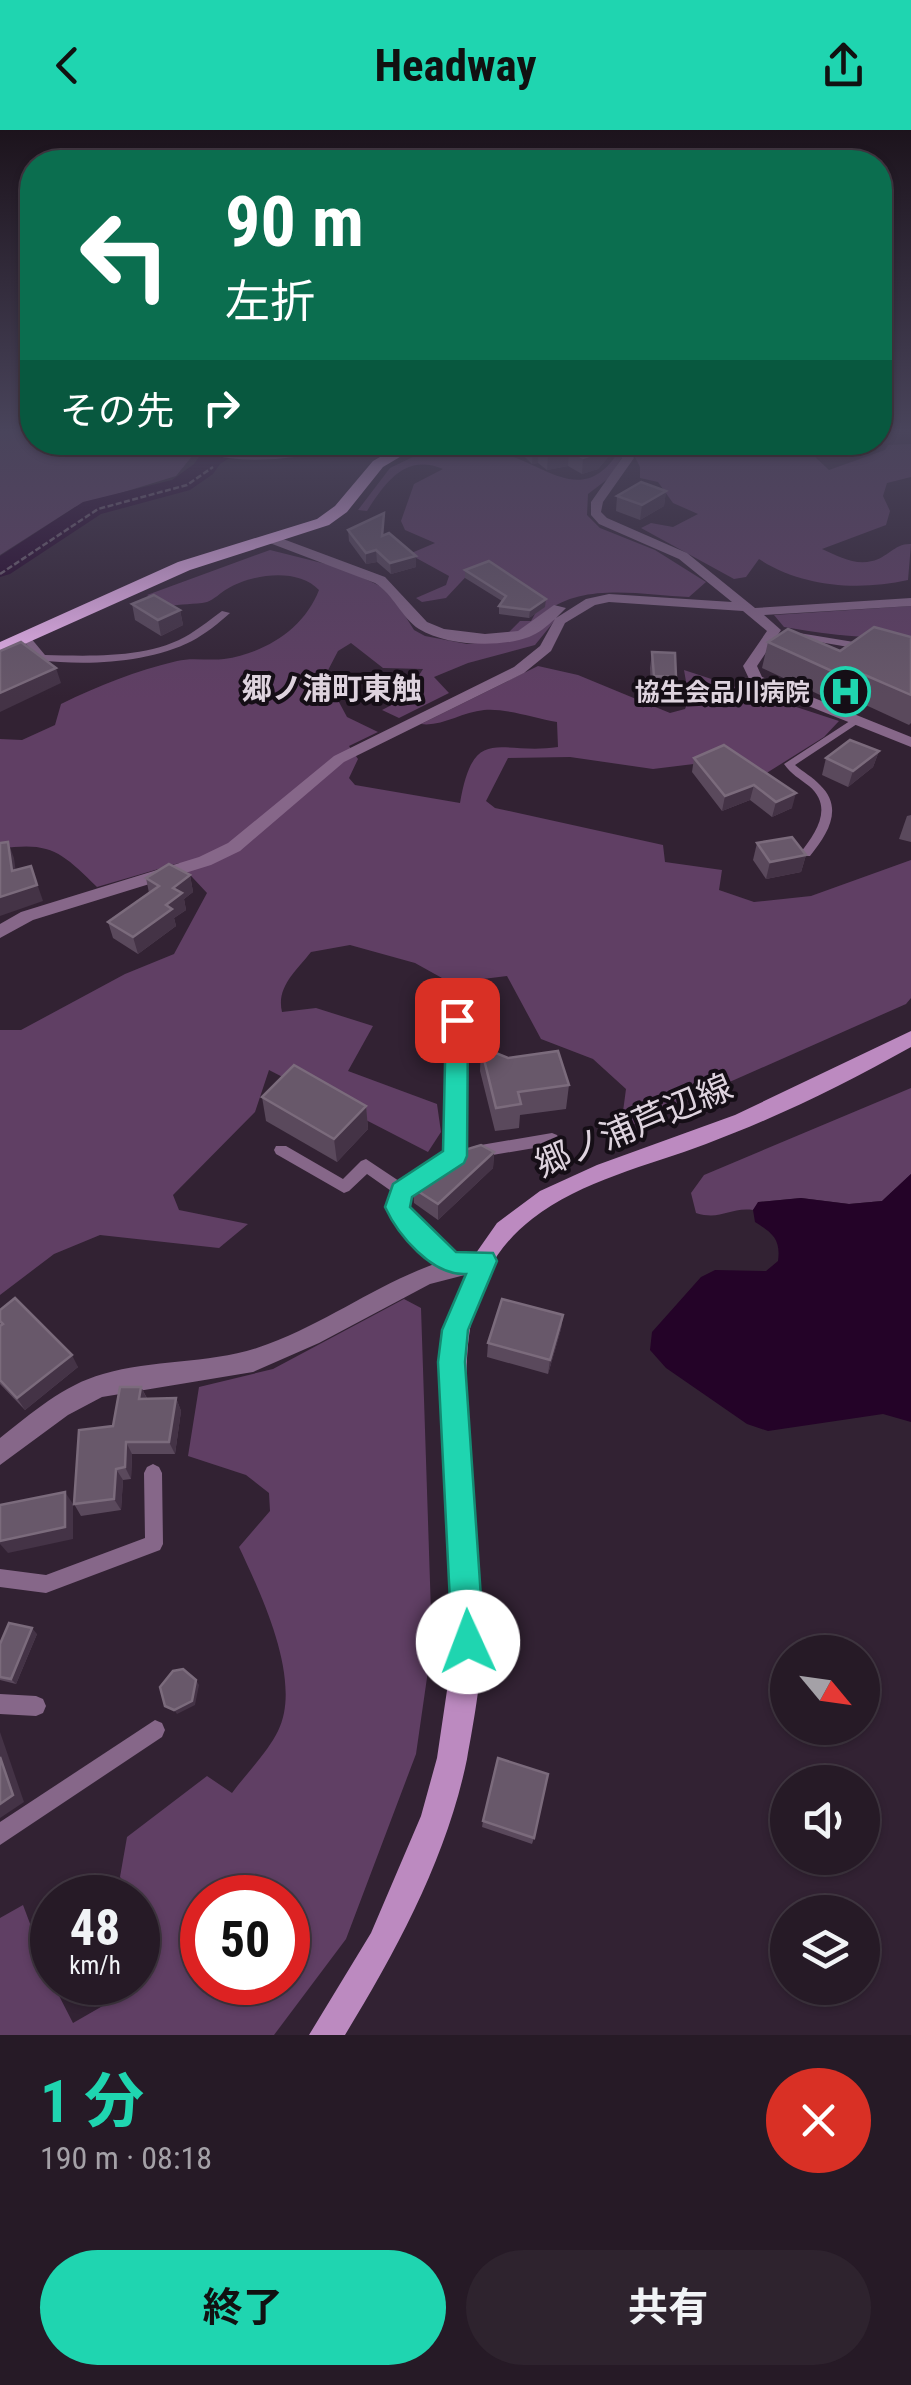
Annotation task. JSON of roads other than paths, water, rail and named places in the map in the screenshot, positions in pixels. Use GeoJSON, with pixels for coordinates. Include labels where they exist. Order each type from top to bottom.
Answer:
{"type":"FeatureCollection","features":[{"type":"Feature","properties":{"kind":"highway"},"geometry":{"type":"LineString","coordinates":[[0,648],[184,566],[325,520]]}},
{"type":"Feature","properties":{"kind":"main road","name":"郷ノ浦芦辺線"},"geometry":{"type":"LineString","coordinates":[[326,2035],[382,1944],[436,1817],[452,1758],[468,1642],[452,1362],[455,1330],[484,1261],[506,1229],[556,1193],[717,1131],[911,1038]]}},
{"type":"Feature","properties":{"kind":"street"},"geometry":{"type":"LineString","coordinates":[[602,520],[683,556],[774,630],[750,666],[756,680],[911,742]]}},
{"type":"Feature","properties":{"kind":"street"},"geometry":{"type":"LineString","coordinates":[[272,539],[353,566],[385,582],[402,596],[422,625],[460,636],[520,636],[534,630],[572,600],[670,600],[750,610],[911,602]]}},
{"type":"Feature","properties":{"kind":"street"},"geometry":{"type":"LineString","coordinates":[[0,932],[27,916],[205,861],[234,847],[339,759],[519,670],[546,648],[560,620],[598,600]]}},
{"type":"Feature","properties":{"kind":"street"},"geometry":{"type":"LineString","coordinates":[[0,1453],[81,1393],[110,1384],[251,1362],[352,1316],[416,1278],[452,1264],[484,1261]]}},
{"type":"Feature","properties":{"kind":"lane"},"geometry":{"type":"LineString","coordinates":[[27,639],[42,658],[110,659],[178,645],[225,614]]}},
{"type":"Feature","properties":{"kind":"lane"},"geometry":{"type":"LineString","coordinates":[[774,630],[876,648]]}},
{"type":"Feature","properties":{"kind":"lane"},"geometry":{"type":"LineString","coordinates":[[806,854],[826,825],[826,802],[819,789],[789,764],[856,720]]}},
{"type":"Feature","properties":{"kind":"lane"},"geometry":{"type":"LineString","coordinates":[[455,1156],[457,1020],[475,1002]]}},
{"type":"Feature","properties":{"kind":"lane"},"geometry":{"type":"LineString","coordinates":[[452,1264],[404,1222],[397,1207],[402,1192],[455,1156],[552,1138]]}},
{"type":"Feature","properties":{"kind":"lane"},"geometry":{"type":"LineString","coordinates":[[281,1150],[344,1187],[366,1165],[402,1192]]}},
{"type":"Feature","properties":{"kind":"lane"},"geometry":{"type":"LineString","coordinates":[[0,1578],[46,1584],[154,1544],[152,1473]]}},
{"type":"Feature","properties":{"kind":"lane"},"geometry":{"type":"LineString","coordinates":[[0,1704],[36,1706]]}},
{"type":"Feature","properties":{"kind":"lane"},"geometry":{"type":"LineString","coordinates":[[0,1834],[155,1730]]}},
{"type":"Feature","properties":{"kind":"waterway"},"geometry":{"type":"LineString","coordinates":[[0,568],[74,520]]}},
{"type":"Feature","properties":{"kind":"place","name":"協生会品川病院"},"geometry":{"type":"Point","coordinates":[845,692]}},
{"type":"Feature","properties":{"kind":"district","name":"郷ノ浦町東触"},"geometry":{"type":"Point","coordinates":[332,688]}}]}
